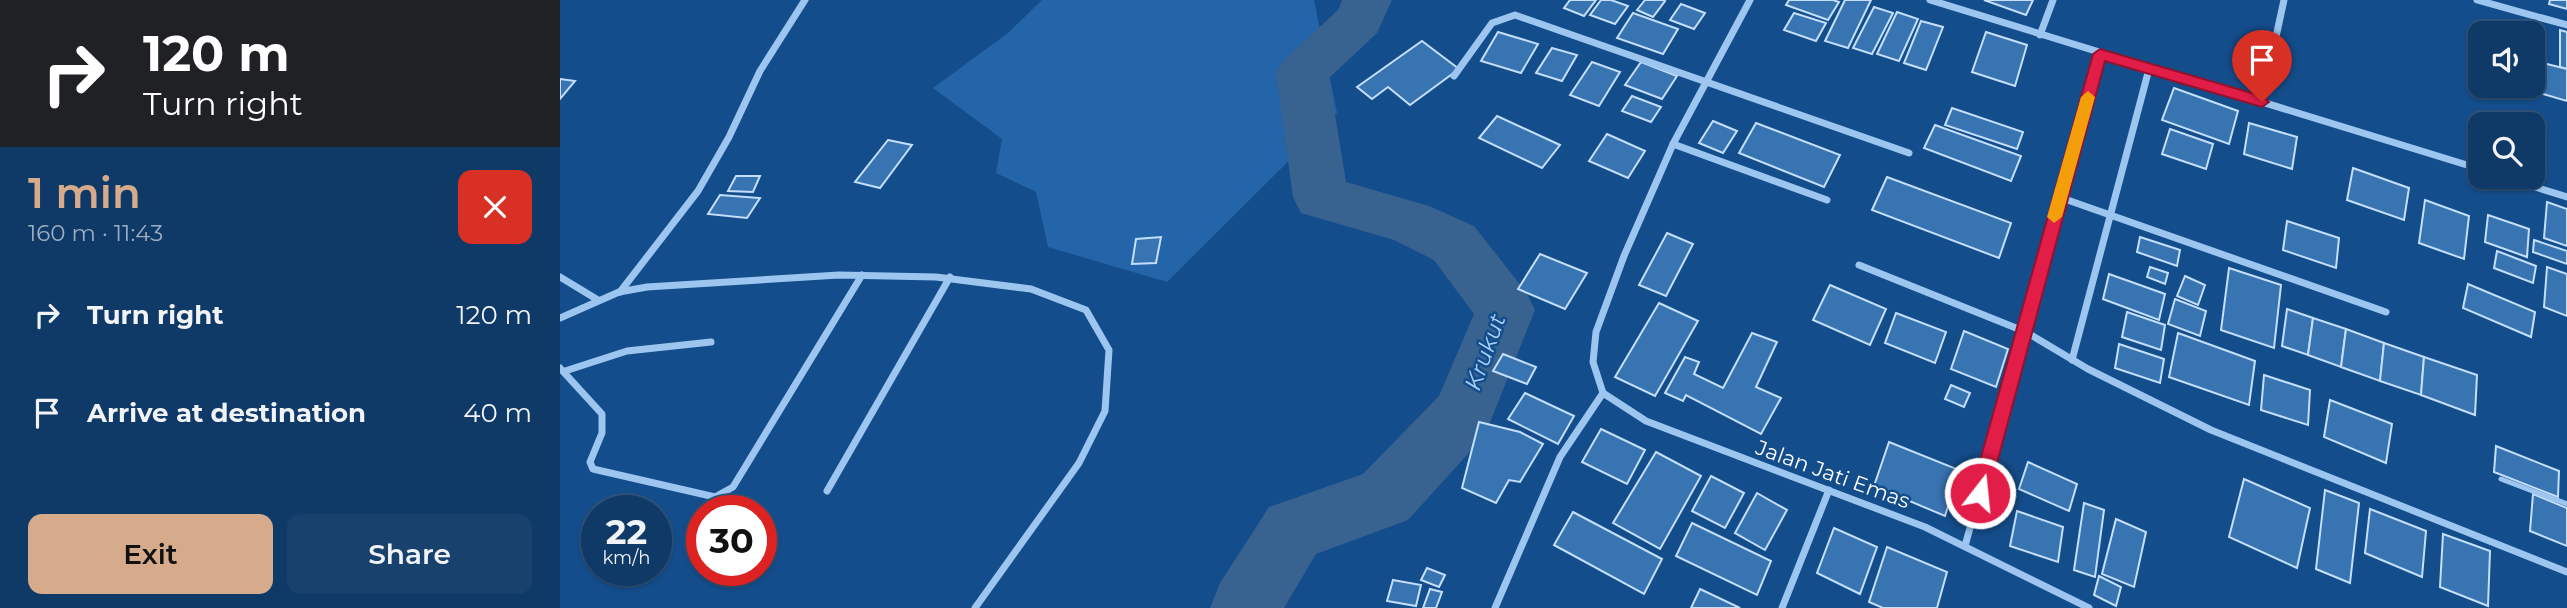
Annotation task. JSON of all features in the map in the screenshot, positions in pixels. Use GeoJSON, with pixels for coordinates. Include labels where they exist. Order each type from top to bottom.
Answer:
{"type":"FeatureCollection","features":[{"type":"Feature","properties":{"kind":"street"},"geometry":{"type":"LineString","coordinates":[[619,292],[698,191],[760,71],[805,0]]}},
{"type":"Feature","properties":{"kind":"street"},"geometry":{"type":"LineString","coordinates":[[1495,608],[1560,457],[1604,393],[1593,362],[1596,332],[1624,256],[1673,144],[1705,81],[1737,28],[1749,0]]}},
{"type":"Feature","properties":{"kind":"street"},"geometry":{"type":"LineString","coordinates":[[1930,0],[2468,165]]}},
{"type":"Feature","properties":{"kind":"street"},"geometry":{"type":"LineString","coordinates":[[2040,35],[2053,0]]}},
{"type":"Feature","properties":{"kind":"street"},"geometry":{"type":"LineString","coordinates":[[2262,102],[2284,0]]}},
{"type":"Feature","properties":{"kind":"street"},"geometry":{"type":"LineString","coordinates":[[2477,0],[2567,25]]}},
{"type":"Feature","properties":{"kind":"street"},"geometry":{"type":"LineString","coordinates":[[1454,76],[1492,23],[1515,15],[1909,153]]}},
{"type":"Feature","properties":{"kind":"street"},"geometry":{"type":"LineString","coordinates":[[1965,546],[2100,54]]}},
{"type":"Feature","properties":{"kind":"street"},"geometry":{"type":"LineString","coordinates":[[2073,360],[2149,69]]}},
{"type":"Feature","properties":{"kind":"street"},"geometry":{"type":"LineString","coordinates":[[1673,144],[1827,200]]}},
{"type":"Feature","properties":{"kind":"street"},"geometry":{"type":"LineString","coordinates":[[2542,189],[2567,197]]}},
{"type":"Feature","properties":{"kind":"street"},"geometry":{"type":"LineString","coordinates":[[2059,197],[2386,312]]}},
{"type":"Feature","properties":{"kind":"street"},"geometry":{"type":"LineString","coordinates":[[1859,265],[2025,332],[2073,360],[2211,430],[2567,572]]}},
{"type":"Feature","properties":{"kind":"street"},"geometry":{"type":"LineString","coordinates":[[711,342],[627,351],[562,370],[601,414],[604,424],[590,462],[593,469],[715,497],[733,487],[862,275]]}},
{"type":"Feature","properties":{"kind":"street"},"geometry":{"type":"LineString","coordinates":[[560,318],[619,292],[647,287],[862,275],[950,277],[1033,289],[1086,310],[1108,350],[1105,411],[1084,453],[975,608]]}},
{"type":"Feature","properties":{"kind":"street"},"geometry":{"type":"LineString","coordinates":[[560,277],[598,300]]}},
{"type":"Feature","properties":{"kind":"street"},"geometry":{"type":"LineString","coordinates":[[827,491],[950,277]]}},
{"type":"Feature","properties":{"kind":"street","name":"Jalan Jati Emas"},"geometry":{"type":"LineString","coordinates":[[1604,393],[1646,421],[1925,527],[2089,608]]}},
{"type":"Feature","properties":{"kind":"street"},"geometry":{"type":"LineString","coordinates":[[1782,608],[1829,490]]}},
{"type":"Feature","properties":{"kind":"lane"},"geometry":{"type":"LineString","coordinates":[[2501,479],[2567,504]]}},
{"type":"Feature","properties":{"kind":"shaded area"},"geometry":{"type":"Polygon","coordinates":[[[1042,0],[1314,0],[1337,113],[1167,282],[1048,247],[1036,192],[996,173],[1002,139],[933,88],[1008,33],[1042,0]]]}},
{"type":"Feature","properties":{"kind":"building"},"geometry":{"type":"Polygon","coordinates":[[[1570,0],[1596,0],[1584,16],[1564,8],[1570,0]]]}},
{"type":"Feature","properties":{"kind":"building"},"geometry":{"type":"Polygon","coordinates":[[[1601,0],[1611,0],[1628,6],[1615,24],[1590,15],[1601,0]]]}},
{"type":"Feature","properties":{"kind":"building"},"geometry":{"type":"Polygon","coordinates":[[[1645,0],[1665,1],[1653,17],[1637,10],[1645,0]]]}},
{"type":"Feature","properties":{"kind":"building"},"geometry":{"type":"Polygon","coordinates":[[[1789,0],[1839,2],[1828,20],[1786,5],[1789,0]]]}},
{"type":"Feature","properties":{"kind":"building"},"geometry":{"type":"Polygon","coordinates":[[[1845,0],[1871,0],[1848,48],[1825,41],[1845,0]]]}},
{"type":"Feature","properties":{"kind":"building"},"geometry":{"type":"Polygon","coordinates":[[[1984,0],[2033,0],[2026,15],[1984,0]]]}},
{"type":"Feature","properties":{"kind":"building"},"geometry":{"type":"Polygon","coordinates":[[[2550,0],[2567,0],[2567,9],[2549,4],[2550,0]]]}},
{"type":"Feature","properties":{"kind":"building"},"geometry":{"type":"Polygon","coordinates":[[[1681,4],[1705,13],[1694,29],[1670,20],[1681,4]]]}},
{"type":"Feature","properties":{"kind":"building"},"geometry":{"type":"Polygon","coordinates":[[[1874,7],[1893,13],[1872,54],[1853,48],[1874,7]]]}},
{"type":"Feature","properties":{"kind":"building"},"geometry":{"type":"Polygon","coordinates":[[[1897,12],[1918,19],[1899,61],[1877,54],[1897,12]]]}},
{"type":"Feature","properties":{"kind":"building"},"geometry":{"type":"Polygon","coordinates":[[[1633,13],[1678,29],[1663,54],[1617,38],[1633,13]]]}},
{"type":"Feature","properties":{"kind":"building"},"geometry":{"type":"Polygon","coordinates":[[[1794,13],[1826,23],[1816,41],[1784,30],[1794,13]]]}},
{"type":"Feature","properties":{"kind":"building"},"geometry":{"type":"Polygon","coordinates":[[[1921,21],[1943,27],[1926,70],[1904,63],[1921,21]]]}},
{"type":"Feature","properties":{"kind":"building"},"geometry":{"type":"Polygon","coordinates":[[[2560,30],[2567,32],[2567,69],[2560,67],[2560,30]]]}},
{"type":"Feature","properties":{"kind":"building"},"geometry":{"type":"Polygon","coordinates":[[[1498,32],[1538,44],[1521,73],[1481,61],[1498,32]]]}},
{"type":"Feature","properties":{"kind":"building"},"geometry":{"type":"Polygon","coordinates":[[[1986,32],[2027,45],[2015,86],[1972,72],[1986,32]]]}},
{"type":"Feature","properties":{"kind":"building"},"geometry":{"type":"Polygon","coordinates":[[[1422,41],[1459,69],[1410,105],[1388,87],[1372,99],[1357,87],[1422,41]]]}},
{"type":"Feature","properties":{"kind":"building"},"geometry":{"type":"Polygon","coordinates":[[[1552,48],[1577,55],[1562,81],[1536,73],[1552,48]]]}},
{"type":"Feature","properties":{"kind":"building"},"geometry":{"type":"Polygon","coordinates":[[[1592,62],[1620,72],[1599,106],[1570,95],[1592,62]]]}},
{"type":"Feature","properties":{"kind":"building"},"geometry":{"type":"Polygon","coordinates":[[[1641,62],[1677,76],[1662,99],[1625,85],[1641,62]]]}},
{"type":"Feature","properties":{"kind":"building"},"geometry":{"type":"Polygon","coordinates":[[[2545,64],[2567,69],[2567,101],[2545,95],[2545,64]]]}},
{"type":"Feature","properties":{"kind":"building"},"geometry":{"type":"Polygon","coordinates":[[[560,79],[575,81],[560,99],[560,79]]]}},
{"type":"Feature","properties":{"kind":"building"},"geometry":{"type":"Polygon","coordinates":[[[2174,88],[2238,111],[2229,144],[2162,120],[2174,88]]]}},
{"type":"Feature","properties":{"kind":"building"},"geometry":{"type":"Polygon","coordinates":[[[1632,96],[1661,107],[1651,122],[1622,111],[1632,96]]]}},
{"type":"Feature","properties":{"kind":"building"},"geometry":{"type":"Polygon","coordinates":[[[1952,108],[2023,132],[2017,149],[1945,125],[1952,108]]]}},
{"type":"Feature","properties":{"kind":"building"},"geometry":{"type":"Polygon","coordinates":[[[1497,116],[1560,145],[1542,168],[1479,138],[1497,116]]]}},
{"type":"Feature","properties":{"kind":"building"},"geometry":{"type":"Polygon","coordinates":[[[1713,121],[1737,131],[1723,153],[1699,143],[1713,121]]]}},
{"type":"Feature","properties":{"kind":"building"},"geometry":{"type":"Polygon","coordinates":[[[1756,123],[1840,155],[1824,187],[1739,153],[1756,123]]]}},
{"type":"Feature","properties":{"kind":"building"},"geometry":{"type":"Polygon","coordinates":[[[2249,123],[2297,137],[2292,169],[2244,154],[2249,123]]]}},
{"type":"Feature","properties":{"kind":"building"},"geometry":{"type":"Polygon","coordinates":[[[1935,125],[2021,156],[2011,181],[1924,148],[1935,125]]]}},
{"type":"Feature","properties":{"kind":"building"},"geometry":{"type":"Polygon","coordinates":[[[2170,129],[2213,144],[2206,169],[2162,154],[2170,129]]]}},
{"type":"Feature","properties":{"kind":"building"},"geometry":{"type":"Polygon","coordinates":[[[1607,134],[1645,151],[1628,178],[1589,161],[1607,134]]]}},
{"type":"Feature","properties":{"kind":"building"},"geometry":{"type":"Polygon","coordinates":[[[888,140],[912,145],[880,188],[855,182],[888,140]]]}},
{"type":"Feature","properties":{"kind":"building"},"geometry":{"type":"Polygon","coordinates":[[[2353,168],[2409,188],[2404,220],[2347,200],[2353,168]]]}},
{"type":"Feature","properties":{"kind":"building"},"geometry":{"type":"Polygon","coordinates":[[[736,176],[760,176],[753,192],[728,191],[736,176]]]}},
{"type":"Feature","properties":{"kind":"building"},"geometry":{"type":"Polygon","coordinates":[[[1887,177],[2011,223],[1999,258],[1872,210],[1887,177]]]}},
{"type":"Feature","properties":{"kind":"building"},"geometry":{"type":"Polygon","coordinates":[[[720,195],[760,198],[747,218],[708,214],[720,195]]]}},
{"type":"Feature","properties":{"kind":"building"},"geometry":{"type":"Polygon","coordinates":[[[2425,200],[2469,216],[2464,259],[2419,243],[2425,200]]]}},
{"type":"Feature","properties":{"kind":"building"},"geometry":{"type":"Polygon","coordinates":[[[2547,202],[2567,209],[2567,246],[2544,238],[2547,202]]]}},
{"type":"Feature","properties":{"kind":"building"},"geometry":{"type":"Polygon","coordinates":[[[2488,215],[2529,229],[2527,257],[2485,242],[2488,215]]]}},
{"type":"Feature","properties":{"kind":"building"},"geometry":{"type":"Polygon","coordinates":[[[2287,221],[2339,238],[2336,268],[2283,250],[2287,221]]]}},
{"type":"Feature","properties":{"kind":"building"},"geometry":{"type":"Polygon","coordinates":[[[1667,233],[1693,244],[1666,296],[1639,285],[1667,233]]]}},
{"type":"Feature","properties":{"kind":"building"},"geometry":{"type":"Polygon","coordinates":[[[1161,237],[1156,263],[1132,264],[1136,239],[1161,237]]]}},
{"type":"Feature","properties":{"kind":"building"},"geometry":{"type":"Polygon","coordinates":[[[2140,237],[2180,250],[2177,266],[2137,252],[2140,237]]]}},
{"type":"Feature","properties":{"kind":"building"},"geometry":{"type":"Polygon","coordinates":[[[2534,240],[2567,251],[2567,264],[2533,252],[2534,240]]]}},
{"type":"Feature","properties":{"kind":"building"},"geometry":{"type":"Polygon","coordinates":[[[2497,251],[2536,266],[2533,283],[2494,268],[2497,251]]]}},
{"type":"Feature","properties":{"kind":"building"},"geometry":{"type":"Polygon","coordinates":[[[1540,254],[1587,273],[1565,309],[1518,289],[1540,254]]]}},
{"type":"Feature","properties":{"kind":"building"},"geometry":{"type":"Polygon","coordinates":[[[2150,267],[2168,273],[2165,284],[2147,277],[2150,267]]]}},
{"type":"Feature","properties":{"kind":"building"},"geometry":{"type":"Polygon","coordinates":[[[2547,267],[2567,274],[2567,316],[2544,307],[2547,267]]]}},
{"type":"Feature","properties":{"kind":"building"},"geometry":{"type":"Polygon","coordinates":[[[2229,268],[2281,285],[2274,348],[2221,330],[2229,268]]]}},
{"type":"Feature","properties":{"kind":"building"},"geometry":{"type":"Polygon","coordinates":[[[2109,274],[2165,294],[2159,320],[2103,299],[2109,274]]]}},
{"type":"Feature","properties":{"kind":"building"},"geometry":{"type":"Polygon","coordinates":[[[2185,276],[2205,285],[2198,305],[2177,296],[2185,276]]]}},
{"type":"Feature","properties":{"kind":"building"},"geometry":{"type":"Polygon","coordinates":[[[2468,284],[2535,312],[2531,337],[2463,308],[2468,284]]]}},
{"type":"Feature","properties":{"kind":"building"},"geometry":{"type":"Polygon","coordinates":[[[1830,285],[1886,309],[1870,345],[1813,320],[1830,285]]]}},
{"type":"Feature","properties":{"kind":"building"},"geometry":{"type":"Polygon","coordinates":[[[2175,299],[2206,311],[2200,336],[2168,324],[2175,299]]]}},
{"type":"Feature","properties":{"kind":"building"},"geometry":{"type":"Polygon","coordinates":[[[1659,303],[1698,321],[1655,396],[1615,377],[1659,303]]]}},
{"type":"Feature","properties":{"kind":"building"},"geometry":{"type":"Polygon","coordinates":[[[2287,309],[2313,318],[2308,355],[2282,346],[2287,309]]]}},
{"type":"Feature","properties":{"kind":"building"},"geometry":{"type":"Polygon","coordinates":[[[2127,312],[2165,325],[2161,350],[2122,337],[2127,312]]]}},
{"type":"Feature","properties":{"kind":"building"},"geometry":{"type":"Polygon","coordinates":[[[1896,313],[1946,332],[1935,363],[1885,343],[1896,313]]]}},
{"type":"Feature","properties":{"kind":"building"},"geometry":{"type":"Polygon","coordinates":[[[2313,318],[2346,329],[2341,367],[2308,355],[2313,318]]]}},
{"type":"Feature","properties":{"kind":"building"},"geometry":{"type":"Polygon","coordinates":[[[2346,329],[2384,343],[2380,381],[2341,367],[2346,329]]]}},
{"type":"Feature","properties":{"kind":"building"},"geometry":{"type":"Polygon","coordinates":[[[1964,331],[2008,349],[1996,387],[1951,369],[1964,331]]]}},
{"type":"Feature","properties":{"kind":"building"},"geometry":{"type":"Polygon","coordinates":[[[1752,333],[1777,342],[1756,387],[1781,398],[1761,434],[1686,395],[1683,401],[1665,393],[1685,357],[1699,362],[1694,374],[1723,388],[1752,333]]]}},
{"type":"Feature","properties":{"kind":"building"},"geometry":{"type":"Polygon","coordinates":[[[2178,333],[2255,361],[2249,405],[2169,377],[2178,333]]]}},
{"type":"Feature","properties":{"kind":"building"},"geometry":{"type":"Polygon","coordinates":[[[2384,343],[2424,357],[2421,395],[2380,381],[2384,343]]]}},
{"type":"Feature","properties":{"kind":"building"},"geometry":{"type":"Polygon","coordinates":[[[2119,344],[2164,359],[2160,383],[2115,368],[2119,344]]]}},
{"type":"Feature","properties":{"kind":"building"},"geometry":{"type":"Polygon","coordinates":[[[1503,354],[1536,367],[1527,384],[1493,371],[1503,354]]]}},
{"type":"Feature","properties":{"kind":"building"},"geometry":{"type":"Polygon","coordinates":[[[2424,357],[2477,375],[2475,415],[2421,395],[2424,357]]]}},
{"type":"Feature","properties":{"kind":"building"},"geometry":{"type":"Polygon","coordinates":[[[2264,375],[2310,390],[2308,425],[2261,410],[2264,375]]]}},
{"type":"Feature","properties":{"kind":"building"},"geometry":{"type":"Polygon","coordinates":[[[1951,385],[1970,393],[1964,407],[1945,399],[1951,385]]]}},
{"type":"Feature","properties":{"kind":"building"},"geometry":{"type":"Polygon","coordinates":[[[1525,393],[1574,416],[1558,444],[1508,419],[1525,393]]]}},
{"type":"Feature","properties":{"kind":"building"},"geometry":{"type":"Polygon","coordinates":[[[2330,400],[2392,424],[2386,463],[2324,437],[2330,400]]]}},
{"type":"Feature","properties":{"kind":"building"},"geometry":{"type":"Polygon","coordinates":[[[1479,422],[1520,432],[1543,444],[1520,482],[1509,480],[1496,503],[1462,488],[1479,422]]]}},
{"type":"Feature","properties":{"kind":"building"},"geometry":{"type":"Polygon","coordinates":[[[1601,429],[1645,450],[1627,484],[1582,462],[1601,429]]]}},
{"type":"Feature","properties":{"kind":"building"},"geometry":{"type":"Polygon","coordinates":[[[1889,442],[1959,470],[1945,516],[1874,486],[1889,442]]]}},
{"type":"Feature","properties":{"kind":"building"},"geometry":{"type":"Polygon","coordinates":[[[2496,446],[2559,471],[2558,497],[2494,472],[2496,446]]]}},
{"type":"Feature","properties":{"kind":"building"},"geometry":{"type":"Polygon","coordinates":[[[1656,452],[1701,476],[1660,549],[1613,523],[1656,452]]]}},
{"type":"Feature","properties":{"kind":"building"},"geometry":{"type":"Polygon","coordinates":[[[2028,462],[2077,484],[2069,511],[2019,489],[2028,462]]]}},
{"type":"Feature","properties":{"kind":"building"},"geometry":{"type":"Polygon","coordinates":[[[1711,476],[1744,493],[1725,528],[1692,511],[1711,476]]]}},
{"type":"Feature","properties":{"kind":"building"},"geometry":{"type":"Polygon","coordinates":[[[2244,479],[2310,508],[2297,568],[2229,537],[2244,479]]]}},
{"type":"Feature","properties":{"kind":"building"},"geometry":{"type":"Polygon","coordinates":[[[2325,490],[2359,503],[2350,583],[2316,569],[2325,490]]]}},
{"type":"Feature","properties":{"kind":"building"},"geometry":{"type":"Polygon","coordinates":[[[1757,493],[1787,510],[1765,550],[1735,533],[1757,493]]]}},
{"type":"Feature","properties":{"kind":"building"},"geometry":{"type":"Polygon","coordinates":[[[2533,494],[2567,508],[2567,546],[2530,531],[2533,494]]]}},
{"type":"Feature","properties":{"kind":"building"},"geometry":{"type":"Polygon","coordinates":[[[2084,503],[2104,510],[2095,577],[2074,570],[2084,503]]]}},
{"type":"Feature","properties":{"kind":"building"},"geometry":{"type":"Polygon","coordinates":[[[2370,509],[2426,531],[2422,577],[2365,553],[2370,509]]]}},
{"type":"Feature","properties":{"kind":"building"},"geometry":{"type":"Polygon","coordinates":[[[2017,511],[2063,527],[2058,562],[2010,546],[2017,511]]]}},
{"type":"Feature","properties":{"kind":"building"},"geometry":{"type":"Polygon","coordinates":[[[1573,512],[1662,559],[1644,594],[1554,545],[1573,512]]]}},
{"type":"Feature","properties":{"kind":"building"},"geometry":{"type":"Polygon","coordinates":[[[2116,519],[2146,532],[2134,587],[2102,574],[2116,519]]]}},
{"type":"Feature","properties":{"kind":"building"},"geometry":{"type":"Polygon","coordinates":[[[1692,523],[1771,561],[1757,595],[1676,556],[1692,523]]]}},
{"type":"Feature","properties":{"kind":"building"},"geometry":{"type":"Polygon","coordinates":[[[1834,528],[1877,547],[1860,594],[1817,573],[1834,528]]]}},
{"type":"Feature","properties":{"kind":"building"},"geometry":{"type":"Polygon","coordinates":[[[2443,534],[2490,551],[2488,606],[2440,587],[2443,534]]]}},
{"type":"Feature","properties":{"kind":"building"},"geometry":{"type":"Polygon","coordinates":[[[1887,547],[1947,572],[1937,608],[1883,608],[1869,602],[1887,547]]]}},
{"type":"Feature","properties":{"kind":"building"},"geometry":{"type":"Polygon","coordinates":[[[1427,568],[1445,575],[1439,587],[1421,580],[1427,568]]]}},
{"type":"Feature","properties":{"kind":"building"},"geometry":{"type":"Polygon","coordinates":[[[2099,576],[2121,587],[2116,606],[2094,595],[2099,576]]]}},
{"type":"Feature","properties":{"kind":"building"},"geometry":{"type":"Polygon","coordinates":[[[1393,580],[1421,585],[1416,606],[1387,601],[1393,580]]]}},
{"type":"Feature","properties":{"kind":"building"},"geometry":{"type":"Polygon","coordinates":[[[1430,589],[1442,592],[1436,608],[1423,608],[1430,589]]]}},
{"type":"Feature","properties":{"kind":"building"},"geometry":{"type":"Polygon","coordinates":[[[1700,589],[1740,608],[1691,608],[1700,589]]]}},
{"type":"Feature","properties":{"kind":"waterway","name":"Krukut"},"geometry":{"type":"LineString","coordinates":[[1245,608],[1293,530],[1385,498],[1463,415],[1505,310],[1454,243],[1409,222],[1321,197],[1302,73],[1359,20],[1367,0]]}},
{"type":"Feature","properties":{"kind":"slow traffic"},"geometry":{"type":"LineString","coordinates":[[2054,217],[2088,97]]}},
{"type":"Feature","properties":{"kind":"route"},"geometry":{"type":"LineString","coordinates":[[1980,493],[2100,54],[2262,102]]}}]}
